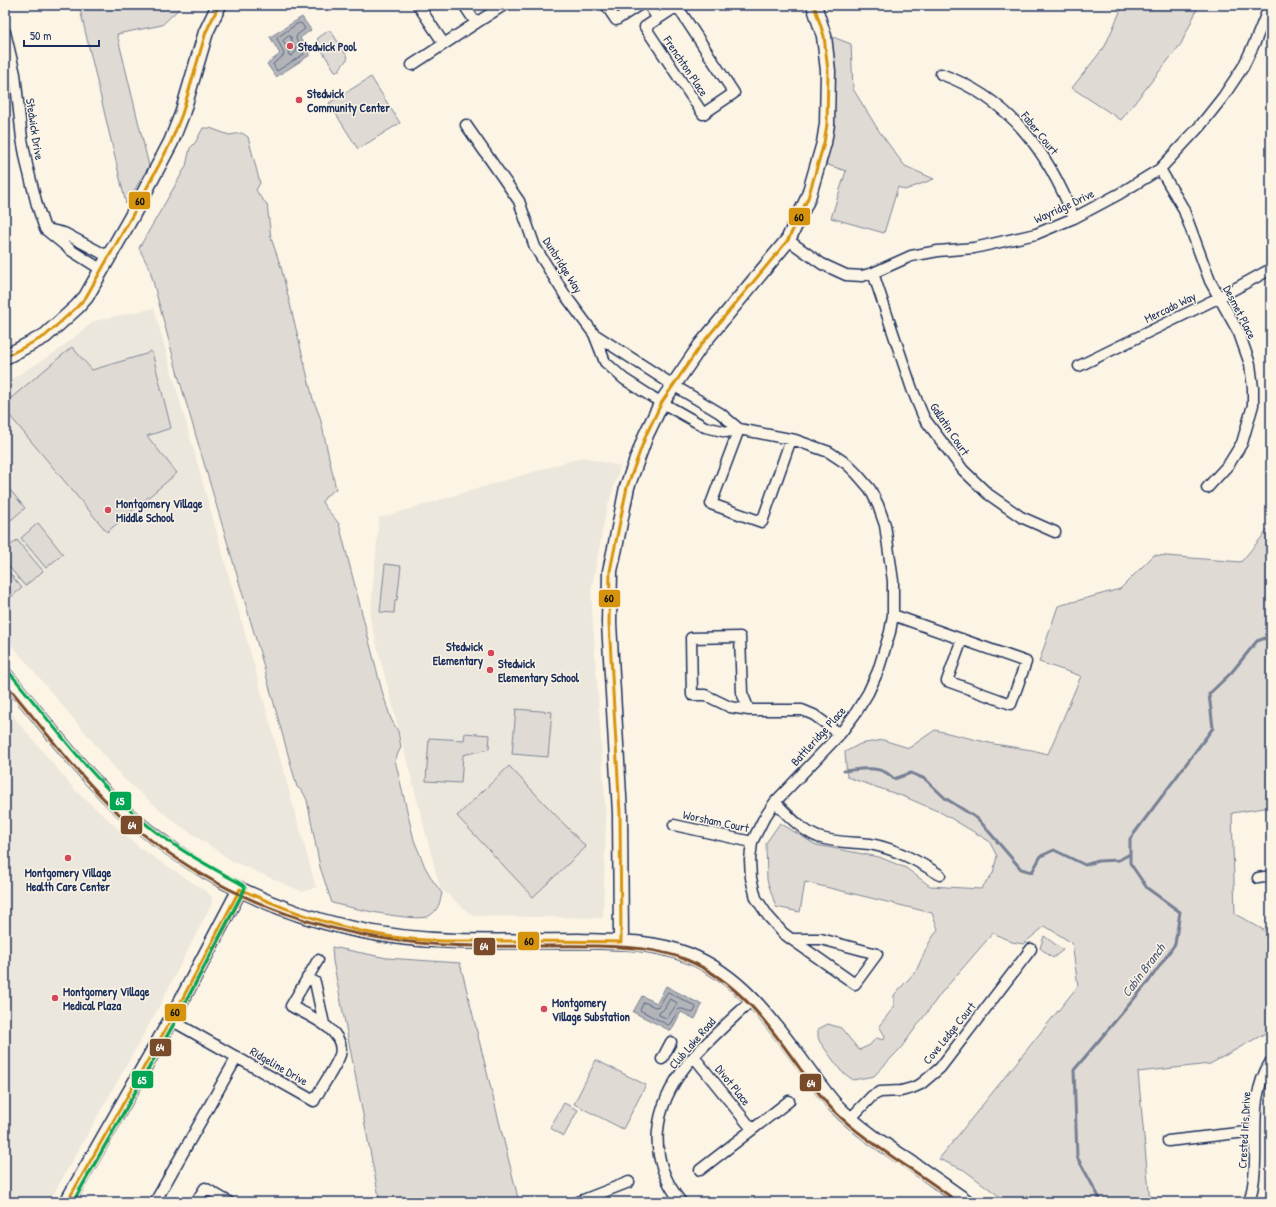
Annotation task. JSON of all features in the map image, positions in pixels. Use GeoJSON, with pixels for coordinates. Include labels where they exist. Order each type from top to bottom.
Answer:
{"type":"FeatureCollection","features":[{"type":"Feature","properties":{"kind":"street"},"geometry":{"type":"LineString","coordinates":[[5,357],[45,336],[86,297],[109,258],[171,142],[182,114],[206,32],[219,5]]}},
{"type":"Feature","properties":{"kind":"street"},"geometry":{"type":"LineString","coordinates":[[418,5],[444,44]]}},
{"type":"Feature","properties":{"kind":"street"},"geometry":{"type":"LineString","coordinates":[[464,5],[476,23]]}},
{"type":"Feature","properties":{"kind":"street"},"geometry":{"type":"LineString","coordinates":[[412,64],[504,5]]}},
{"type":"Feature","properties":{"kind":"street"},"geometry":{"type":"LineString","coordinates":[[606,5],[616,20],[639,5]]}},
{"type":"Feature","properties":{"kind":"street"},"geometry":{"type":"LineString","coordinates":[[649,5],[658,19]]}},
{"type":"Feature","properties":{"kind":"street"},"geometry":{"type":"LineString","coordinates":[[621,942],[620,813],[609,623],[610,571],[627,487],[646,436],[662,402],[701,345],[788,240],[808,198],[824,143],[827,124],[828,71],[824,36],[814,5]]}},
{"type":"Feature","properties":{"kind":"street","name":"Wayridge Drive"},"geometry":{"type":"LineString","coordinates":[[788,240],[822,264],[846,275],[862,276],[873,273],[911,256],[938,251],[974,248],[1036,234],[1074,218],[1119,194],[1160,169],[1200,126],[1223,98],[1242,67],[1255,42],[1270,5]]}},
{"type":"Feature","properties":{"kind":"street","name":"Frenchton Place"},"geometry":{"type":"LineString","coordinates":[[678,6],[734,93],[703,114],[645,27],[678,6]]}},
{"type":"Feature","properties":{"kind":"street","name":"Stedwick Drive"},"geometry":{"type":"LineString","coordinates":[[5,32],[15,74],[22,139],[27,165],[37,205],[45,229]]}},
{"type":"Feature","properties":{"kind":"street","name":"Faber Court"},"geometry":{"type":"LineString","coordinates":[[941,74],[958,80],[987,98],[1020,126],[1037,147],[1052,170],[1064,193],[1074,218]]}},
{"type":"Feature","properties":{"kind":"street","name":"Dunbridge Way"},"geometry":{"type":"LineString","coordinates":[[466,125],[519,201],[535,247],[565,295],[594,334],[605,362],[624,379],[662,402]]}},
{"type":"Feature","properties":{"kind":"street","name":"Desmet Place"},"geometry":{"type":"LineString","coordinates":[[1160,169],[1183,208],[1200,258],[1210,281],[1218,298],[1239,333],[1250,364],[1254,388],[1253,405],[1242,443],[1230,464],[1208,488]]}},
{"type":"Feature","properties":{"kind":"street"},"geometry":{"type":"LineString","coordinates":[[45,229],[64,233],[109,258]]}},
{"type":"Feature","properties":{"kind":"street"},"geometry":{"type":"LineString","coordinates":[[45,229],[72,251],[102,270]]}},
{"type":"Feature","properties":{"kind":"street","name":"Mercado Way"},"geometry":{"type":"LineString","coordinates":[[1079,366],[1218,298],[1271,269]]}},
{"type":"Feature","properties":{"kind":"street","name":"Gallatin Court"},"geometry":{"type":"LineString","coordinates":[[873,273],[912,389],[924,418],[963,470],[988,494],[1021,517],[1055,532]]}},
{"type":"Feature","properties":{"kind":"street","name":"Dunbridge Way"},"geometry":{"type":"LineString","coordinates":[[594,334],[673,385]]}},
{"type":"Feature","properties":{"kind":"street","name":"Battleridge Place"},"geometry":{"type":"LineString","coordinates":[[673,385],[720,413],[739,429]]}},
{"type":"Feature","properties":{"kind":"street","name":"Battleridge Place"},"geometry":{"type":"LineString","coordinates":[[662,402],[705,427],[727,432],[739,429],[791,439],[829,452],[847,464],[870,489],[878,505],[885,525],[893,581],[893,615],[890,632],[871,687],[855,714],[840,734],[775,802],[763,820],[752,842],[750,860],[751,878],[756,898],[768,916],[791,939],[855,984],[877,954],[821,939],[791,939]]}},
{"type":"Feature","properties":{"kind":"street"},"geometry":{"type":"LineString","coordinates":[[739,429],[711,504],[762,522],[791,439]]}},
{"type":"Feature","properties":{"kind":"street"},"geometry":{"type":"LineString","coordinates":[[893,615],[962,639],[1026,662],[1011,704],[947,681],[962,639]]}},
{"type":"Feature","properties":{"kind":"street"},"geometry":{"type":"LineString","coordinates":[[749,710],[742,693],[740,637],[691,638],[692,695],[705,695],[730,707],[749,710],[802,710],[814,715],[840,734]]}},
{"type":"Feature","properties":{"kind":"street"},"geometry":{"type":"LineString","coordinates":[[5,675],[95,783],[116,805],[166,846],[204,870],[240,890],[266,902],[312,919],[364,932],[394,937],[456,941],[644,943],[688,955],[722,973],[737,984],[753,999],[826,1094],[850,1119],[884,1145],[967,1202]]}},
{"type":"Feature","properties":{"kind":"street"},"geometry":{"type":"LineString","coordinates":[[775,802],[805,830],[818,837],[832,841],[870,844],[889,848],[914,859],[940,876]]}},
{"type":"Feature","properties":{"kind":"street","name":"Worsham Court"},"geometry":{"type":"LineString","coordinates":[[674,825],[752,842]]}},
{"type":"Feature","properties":{"kind":"street"},"geometry":{"type":"LineString","coordinates":[[1258,878],[1271,876]]}},
{"type":"Feature","properties":{"kind":"street"},"geometry":{"type":"LineString","coordinates":[[67,1202],[171,1020],[240,890]]}},
{"type":"Feature","properties":{"kind":"street","name":"Cove Ledge Court"},"geometry":{"type":"LineString","coordinates":[[850,1119],[872,1096],[880,1092],[901,1091],[912,1088],[921,1084],[940,1068],[1031,949]]}},
{"type":"Feature","properties":{"kind":"street"},"geometry":{"type":"LineString","coordinates":[[307,978],[318,960]]}},
{"type":"Feature","properties":{"kind":"street","name":"Ridgeline Drive"},"geometry":{"type":"LineString","coordinates":[[171,1020],[314,1101],[340,1054],[340,1049],[338,1041],[331,1029],[291,1006],[307,978],[315,982],[324,1024]]}},
{"type":"Feature","properties":{"kind":"street","name":"Club Lake Road"},"geometry":{"type":"LineString","coordinates":[[681,1202],[673,1192],[663,1173],[658,1148],[658,1130],[662,1113],[672,1088],[683,1070],[694,1057],[753,999]]}},
{"type":"Feature","properties":{"kind":"street"},"geometry":{"type":"LineString","coordinates":[[662,1059],[671,1042]]}},
{"type":"Feature","properties":{"kind":"street","name":"Ridgeline Drive"},"geometry":{"type":"LineString","coordinates":[[159,1200],[237,1057]]}},
{"type":"Feature","properties":{"kind":"street","name":"Divot Place"},"geometry":{"type":"LineString","coordinates":[[694,1057],[752,1129]]}},
{"type":"Feature","properties":{"kind":"street","name":"Crested Iris Drive"},"geometry":{"type":"LineString","coordinates":[[1249,1202],[1253,1191],[1255,1169],[1255,1131],[1259,1092],[1262,1078],[1271,1061]]}},
{"type":"Feature","properties":{"kind":"street"},"geometry":{"type":"LineString","coordinates":[[700,1170],[789,1101]]}},
{"type":"Feature","properties":{"kind":"street"},"geometry":{"type":"LineString","coordinates":[[1168,1141],[1255,1131]]}},
{"type":"Feature","properties":{"kind":"street"},"geometry":{"type":"LineString","coordinates":[[584,1201],[629,1182]]}},
{"type":"Feature","properties":{"kind":"street"},"geometry":{"type":"LineString","coordinates":[[196,1202],[205,1188],[229,1202]]}},
{"type":"Feature","properties":{"kind":"shaded area"},"geometry":{"type":"Polygon","coordinates":[[[79,5],[183,5],[162,25],[117,34],[149,166],[126,204],[79,5]]]}},
{"type":"Feature","properties":{"kind":"shaded area"},"geometry":{"type":"Polygon","coordinates":[[[1123,5],[1199,5],[1181,44],[1121,120],[1072,88],[1105,46],[1123,5]]]}},
{"type":"Feature","properties":{"kind":"shaded area"},"geometry":{"type":"Polygon","coordinates":[[[328,31],[331,31],[348,58],[338,71],[335,71],[317,43],[318,38],[328,31]]]}},
{"type":"Feature","properties":{"kind":"shaded area"},"geometry":{"type":"Polygon","coordinates":[[[825,34],[851,44],[853,89],[879,131],[898,157],[905,166],[934,179],[905,190],[898,187],[884,233],[831,218],[846,171],[819,162],[825,34]]]}},
{"type":"Feature","properties":{"kind":"shaded area"},"geometry":{"type":"Polygon","coordinates":[[[371,77],[400,123],[358,149],[329,103],[371,77]]]}},
{"type":"Feature","properties":{"kind":"shaded area"},"geometry":{"type":"Polygon","coordinates":[[[203,128],[210,128],[229,135],[242,133],[248,137],[260,183],[256,190],[267,204],[271,238],[281,267],[313,399],[320,417],[336,489],[327,495],[322,502],[339,524],[382,691],[391,719],[398,731],[401,747],[395,760],[414,840],[425,867],[442,893],[437,909],[429,916],[422,918],[366,911],[332,903],[320,867],[307,800],[303,792],[297,787],[260,653],[178,375],[150,270],[139,248],[186,166],[190,148],[195,143],[203,128]]]}},
{"type":"Feature","properties":{"kind":"shaded area","name":"Montgomery Village Middle School"},"geometry":{"type":"Polygon","coordinates":[[[154,308],[316,887],[303,892],[234,862],[173,821],[124,779],[5,637],[5,383],[56,352],[94,321],[154,308]]]}},
{"type":"Feature","properties":{"kind":"shaded area"},"geometry":{"type":"Polygon","coordinates":[[[72,347],[92,370],[146,354],[150,351],[152,352],[171,428],[147,436],[177,473],[107,532],[5,410],[5,403],[72,347]]]}},
{"type":"Feature","properties":{"kind":"shaded area","name":"Stedwick Elementary School"},"geometry":{"type":"Polygon","coordinates":[[[583,457],[620,466],[606,512],[591,592],[606,819],[603,918],[473,916],[440,888],[370,619],[379,518],[583,457]]]}},
{"type":"Feature","properties":{"kind":"shaded area"},"geometry":{"type":"Polygon","coordinates":[[[5,484],[25,508],[5,525],[5,484]]]}},
{"type":"Feature","properties":{"kind":"shaded area"},"geometry":{"type":"Polygon","coordinates":[[[38,523],[63,554],[46,568],[21,538],[38,523]]]}},
{"type":"Feature","properties":{"kind":"shaded area"},"geometry":{"type":"Polygon","coordinates":[[[1271,526],[1271,807],[1232,813],[1235,914],[1271,934],[1271,1030],[1210,1064],[1138,1072],[1150,1202],[1007,1202],[964,1170],[939,1159],[1078,986],[1072,943],[1045,926],[1023,944],[1012,942],[993,933],[942,992],[900,1049],[874,1076],[853,1080],[841,1071],[820,1042],[818,1037],[818,1029],[828,1024],[841,1028],[859,1050],[870,1045],[876,1038],[884,1040],[885,1036],[879,1026],[894,1007],[894,995],[916,971],[929,943],[938,929],[932,913],[805,882],[800,912],[776,907],[767,880],[766,843],[780,823],[816,845],[879,857],[906,868],[930,886],[981,889],[993,873],[997,856],[989,841],[942,813],[905,797],[847,777],[845,752],[860,744],[883,740],[909,748],[935,730],[994,744],[1048,754],[1081,676],[1039,662],[1058,606],[1120,589],[1154,555],[1241,562],[1271,526]]]}},
{"type":"Feature","properties":{"kind":"shaded area"},"geometry":{"type":"Polygon","coordinates":[[[17,540],[43,571],[25,586],[5,562],[5,550],[17,540]]]}},
{"type":"Feature","properties":{"kind":"shaded area"},"geometry":{"type":"Polygon","coordinates":[[[385,564],[401,566],[394,613],[380,612],[385,564]]]}},
{"type":"Feature","properties":{"kind":"shaded area"},"geometry":{"type":"Polygon","coordinates":[[[5,568],[22,588],[5,602],[5,568]]]}},
{"type":"Feature","properties":{"kind":"shaded area"},"geometry":{"type":"Polygon","coordinates":[[[5,706],[75,790],[140,848],[207,892],[212,899],[212,903],[153,1018],[49,1202],[5,1202],[5,706]]]}},
{"type":"Feature","properties":{"kind":"shaded area"},"geometry":{"type":"Polygon","coordinates":[[[516,709],[552,712],[548,757],[512,754],[516,709]]]}},
{"type":"Feature","properties":{"kind":"shaded area"},"geometry":{"type":"Polygon","coordinates":[[[465,733],[490,735],[489,749],[463,755],[461,783],[426,781],[429,738],[464,740],[465,733]]]}},
{"type":"Feature","properties":{"kind":"shaded area"},"geometry":{"type":"Polygon","coordinates":[[[509,766],[586,847],[533,897],[457,816],[509,766]]]}},
{"type":"Feature","properties":{"kind":"shaded area"},"geometry":{"type":"Polygon","coordinates":[[[1044,936],[1063,950],[1053,958],[1040,948],[1044,936]]]}},
{"type":"Feature","properties":{"kind":"shaded area"},"geometry":{"type":"Polygon","coordinates":[[[332,947],[387,958],[460,963],[519,1202],[380,1202],[333,961],[332,947]]]}},
{"type":"Feature","properties":{"kind":"shaded area"},"geometry":{"type":"Polygon","coordinates":[[[596,1060],[646,1085],[623,1129],[574,1104],[596,1060]]]}},
{"type":"Feature","properties":{"kind":"shaded area"},"geometry":{"type":"Polygon","coordinates":[[[564,1103],[578,1110],[564,1136],[550,1128],[564,1103]]]}},
{"type":"Feature","properties":{"kind":"water","name":"Stedwick Pool"},"geometry":{"type":"Polygon","coordinates":[[[302,17],[311,30],[300,38],[310,55],[276,77],[267,64],[280,54],[270,37],[302,17]]]}},
{"type":"Feature","properties":{"kind":"water"},"geometry":{"type":"Polygon","coordinates":[[[666,986],[702,1005],[695,1019],[681,1012],[671,1031],[633,1012],[642,996],[657,1003],[666,986]]]}},
{"type":"Feature","properties":{"kind":"waterway","name":"Cabin Branch"},"geometry":{"type":"LineString","coordinates":[[1098,1202],[1099,1197],[1077,1157],[1074,1070],[1149,981],[1175,944],[1180,912],[1147,888],[1130,863],[1130,839],[1213,728],[1209,694],[1231,673],[1257,641],[1271,636]]}},
{"type":"Feature","properties":{"kind":"waterway"},"geometry":{"type":"LineString","coordinates":[[844,771],[877,769],[889,774],[894,779],[911,773],[925,779],[945,798],[978,819],[1021,869],[1032,872],[1041,856],[1054,850],[1085,865],[1098,861],[1119,860],[1130,854]]}},
{"type":"Feature","properties":{"kind":"transit line","name":"60"},"geometry":{"type":"LineString","coordinates":[[5,357],[45,336],[86,297],[132,216],[171,142],[182,114],[206,32],[219,5]]}},
{"type":"Feature","properties":{"kind":"transit line","name":"60"},"geometry":{"type":"LineString","coordinates":[[67,1202],[176,1011],[240,889],[315,919],[373,934],[393,937],[446,941],[621,942],[620,813],[609,623],[610,571],[627,487],[646,435],[662,402],[701,345],[788,240],[808,198],[824,143],[827,124],[828,71],[824,36],[814,5]]}},
{"type":"Feature","properties":{"kind":"transit line","name":"65"},"geometry":{"type":"LineString","coordinates":[[9,672],[88,767],[122,803],[164,838],[190,855],[243,885],[245,888],[180,1013],[73,1202]]}},
{"type":"Feature","properties":{"kind":"transit line","name":"64"},"geometry":{"type":"LineString","coordinates":[[5,683],[88,782],[127,821],[156,844],[196,871],[263,905],[331,928],[366,936],[438,945],[608,946],[631,948],[676,956],[705,969],[722,980],[752,1006],[765,1021],[824,1101],[841,1118],[878,1147],[958,1202]]}},
{"type":"Feature","properties":{"kind":"transit line","name":"64"},"geometry":{"type":"LineString","coordinates":[[73,1202],[180,1013],[244,891]]}},
{"type":"Feature","properties":{"kind":"place","name":"Stedwick Pool"},"geometry":{"type":"Point","coordinates":[290,46]}},
{"type":"Feature","properties":{"kind":"place","name":"Stedwick Community Center"},"geometry":{"type":"Point","coordinates":[299,100]}},
{"type":"Feature","properties":{"kind":"place","name":"Montgomery Village Middle School"},"geometry":{"type":"Point","coordinates":[108,510]}},
{"type":"Feature","properties":{"kind":"place","name":"Stedwick Elementary"},"geometry":{"type":"Point","coordinates":[491,653]}},
{"type":"Feature","properties":{"kind":"place","name":"Stedwick Elementary School"},"geometry":{"type":"Point","coordinates":[490,670]}},
{"type":"Feature","properties":{"kind":"place","name":"Montgomery Village Health Care Center"},"geometry":{"type":"Point","coordinates":[68,858]}},
{"type":"Feature","properties":{"kind":"place","name":"Montgomery Village Medical Plaza"},"geometry":{"type":"Point","coordinates":[55,998]}},
{"type":"Feature","properties":{"kind":"place","name":"Montgomery Village Substation"},"geometry":{"type":"Point","coordinates":[544,1009]}}]}
